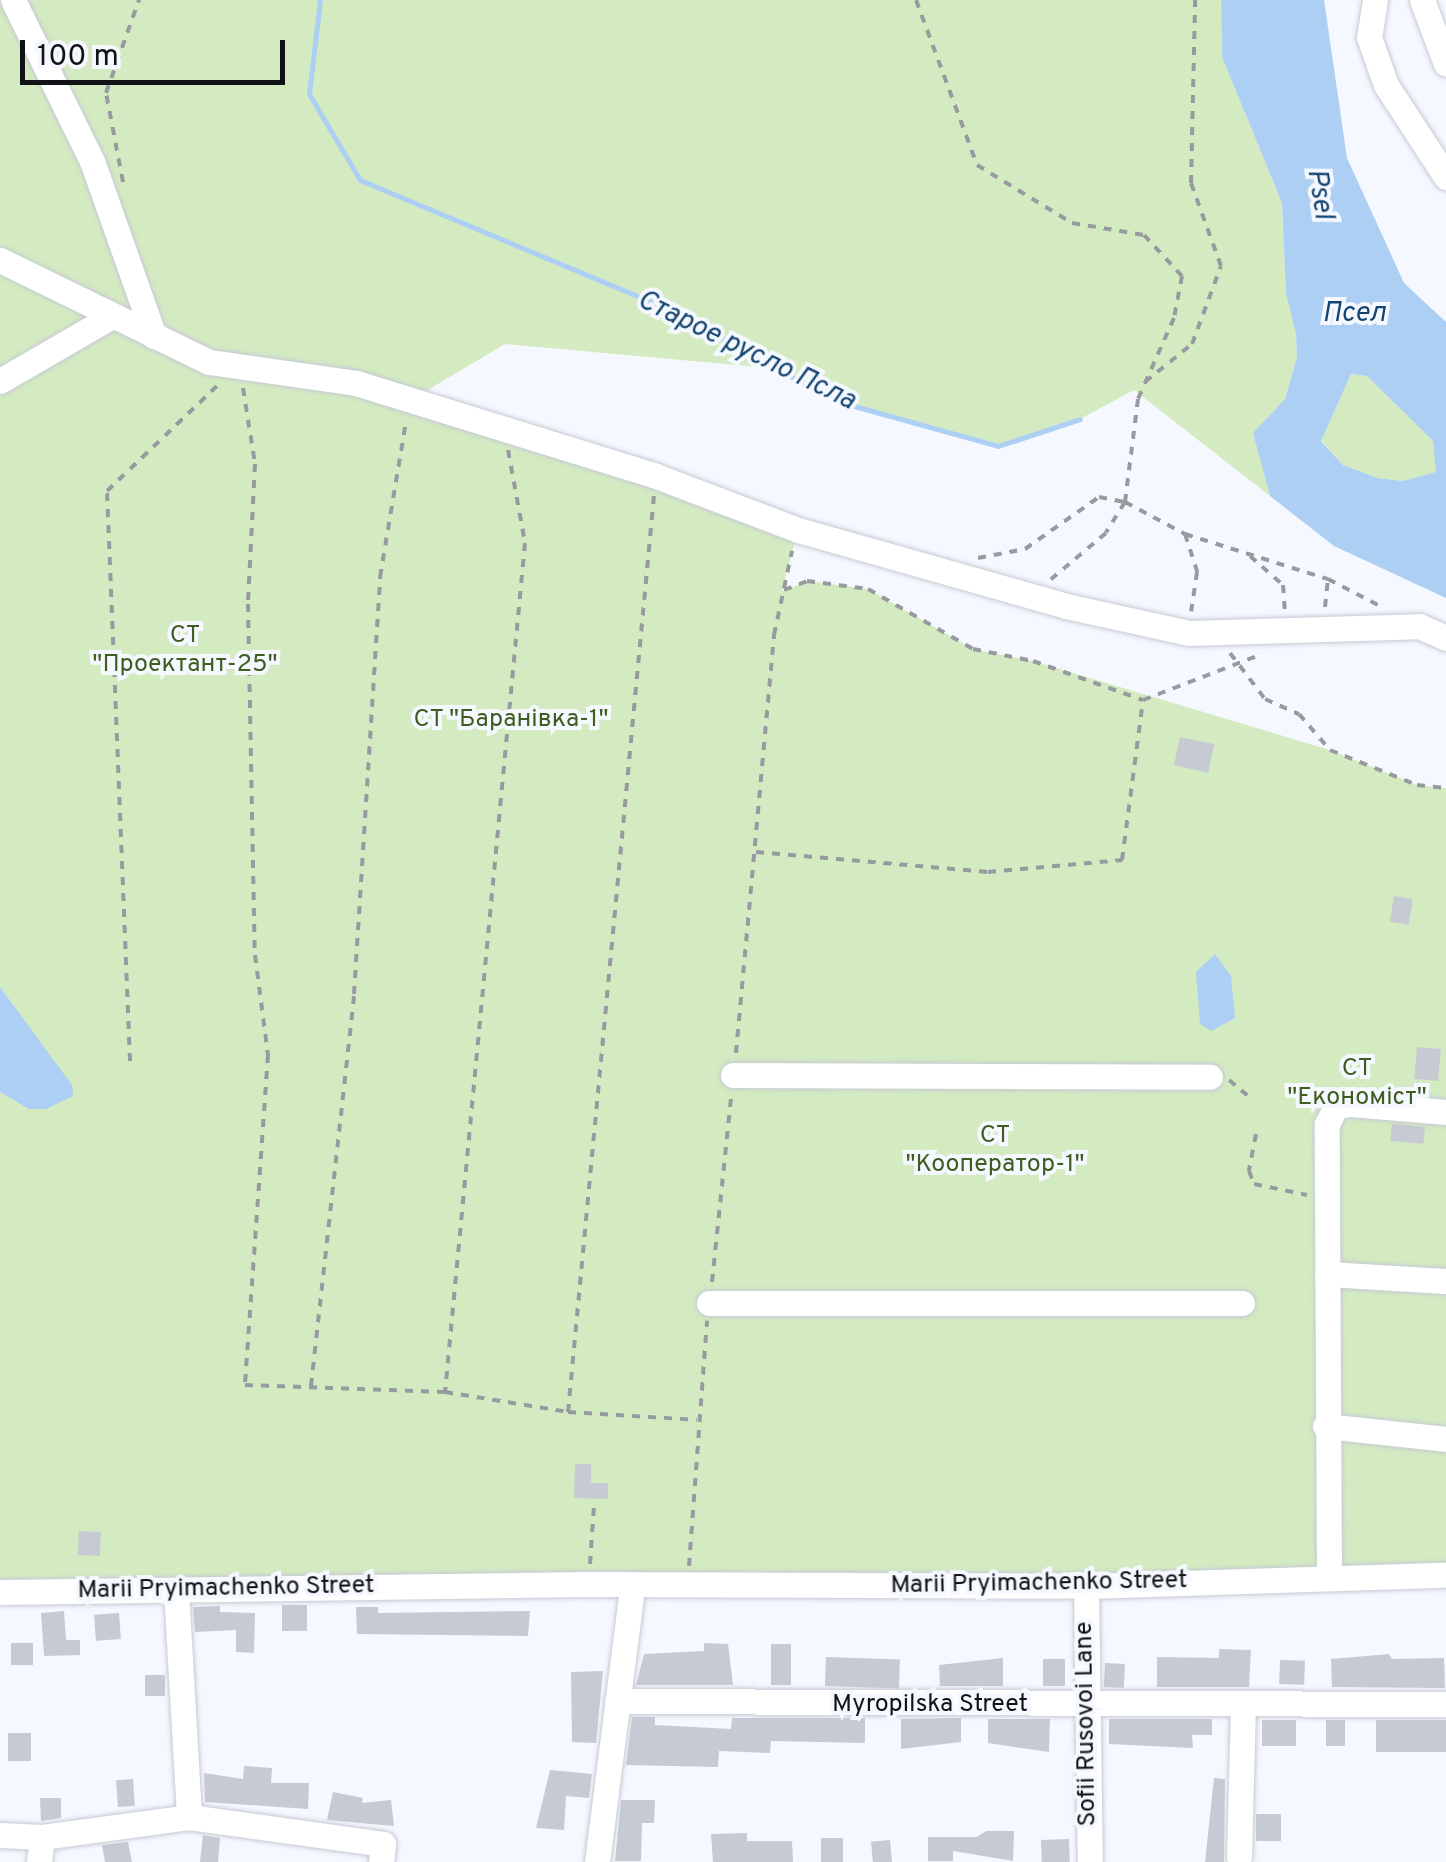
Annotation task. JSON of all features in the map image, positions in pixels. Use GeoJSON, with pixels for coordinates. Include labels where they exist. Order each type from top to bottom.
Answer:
{"type":"FeatureCollection","features":[{"type":"Feature","properties":{"kind":"street"},"geometry":{"type":"LineString","coordinates":[[14,0],[92,160],[154,336]]}},
{"type":"Feature","properties":{"kind":"street"},"geometry":{"type":"LineString","coordinates":[[1374,0],[1369,37],[1386,85],[1446,177]]}},
{"type":"Feature","properties":{"kind":"street"},"geometry":{"type":"LineString","coordinates":[[1422,0],[1446,64]]}},
{"type":"Feature","properties":{"kind":"street"},"geometry":{"type":"LineString","coordinates":[[0,260],[209,362],[356,383],[656,476],[798,530],[1029,594],[1202,633],[1419,626],[1446,638]]}},
{"type":"Feature","properties":{"kind":"street"},"geometry":{"type":"LineString","coordinates":[[0,381],[112,316]]}},
{"type":"Feature","properties":{"kind":"street"},"geometry":{"type":"LineString","coordinates":[[733,1075],[1210,1077]]}},
{"type":"Feature","properties":{"kind":"street"},"geometry":{"type":"LineString","coordinates":[[1329,1578],[1325,1426],[1327,1124],[1336,1106],[1446,1112]]}},
{"type":"Feature","properties":{"kind":"street"},"geometry":{"type":"LineString","coordinates":[[1327,1274],[1446,1281]]}},
{"type":"Feature","properties":{"kind":"street"},"geometry":{"type":"LineString","coordinates":[[709,1303],[1242,1303]]}},
{"type":"Feature","properties":{"kind":"street"},"geometry":{"type":"LineString","coordinates":[[1325,1426],[1446,1439]]}},
{"type":"Feature","properties":{"kind":"street","name":"Marii Pryimachenko Street"},"geometry":{"type":"LineString","coordinates":[[0,1592],[588,1584],[1086,1586],[1446,1575]]}},
{"type":"Feature","properties":{"kind":"street","name":"Sofii Rusovoi Lane"},"geometry":{"type":"LineString","coordinates":[[1086,1586],[1090,1862]]}},
{"type":"Feature","properties":{"kind":"street"},"geometry":{"type":"LineString","coordinates":[[596,1862],[632,1587]]}},
{"type":"Feature","properties":{"kind":"street"},"geometry":{"type":"LineString","coordinates":[[176,1590],[189,1818]]}},
{"type":"Feature","properties":{"kind":"street","name":"Myropilska Street"},"geometry":{"type":"LineString","coordinates":[[617,1701],[1086,1706],[1446,1704]]}},
{"type":"Feature","properties":{"kind":"street"},"geometry":{"type":"LineString","coordinates":[[1239,1857],[1243,1705]]}},
{"type":"Feature","properties":{"kind":"street"},"geometry":{"type":"LineString","coordinates":[[0,1835],[41,1849],[189,1818],[383,1844],[382,1862]]}},
{"type":"Feature","properties":{"kind":"path"},"geometry":{"type":"LineString","coordinates":[[114,224],[124,177],[106,93],[139,0]]}},
{"type":"Feature","properties":{"kind":"path"},"geometry":{"type":"LineString","coordinates":[[916,0],[978,165],[1072,223],[1144,234],[1182,276],[1174,318],[1144,383],[1124,502],[1106,533],[1029,594]]}},
{"type":"Feature","properties":{"kind":"path"},"geometry":{"type":"LineString","coordinates":[[1144,383],[1192,344],[1221,266],[1191,183],[1194,0]]}},
{"type":"Feature","properties":{"kind":"path"},"geometry":{"type":"LineString","coordinates":[[130,1062],[107,492],[239,366]]}},
{"type":"Feature","properties":{"kind":"path"},"geometry":{"type":"LineString","coordinates":[[239,366],[256,464],[248,604],[255,955],[268,1055],[244,1386],[445,1392],[568,1412],[696,1420]]}},
{"type":"Feature","properties":{"kind":"path"},"geometry":{"type":"LineString","coordinates":[[311,1386],[355,976],[380,577],[410,400]]}},
{"type":"Feature","properties":{"kind":"path"},"geometry":{"type":"LineString","coordinates":[[445,1392],[525,543],[504,429]]}},
{"type":"Feature","properties":{"kind":"path"},"geometry":{"type":"LineString","coordinates":[[568,1412],[656,476]]}},
{"type":"Feature","properties":{"kind":"path"},"geometry":{"type":"LineString","coordinates":[[974,559],[1024,549],[1099,497],[1124,502],[1185,534],[1328,578],[1389,610]]}},
{"type":"Feature","properties":{"kind":"path"},"geometry":{"type":"LineString","coordinates":[[688,1585],[696,1420],[781,591],[798,530]]}},
{"type":"Feature","properties":{"kind":"path"},"geometry":{"type":"LineString","coordinates":[[1185,534],[1197,572],[1202,633],[1239,664],[1265,699],[1298,714],[1330,750],[1417,785],[1446,788]]}},
{"type":"Feature","properties":{"kind":"path"},"geometry":{"type":"LineString","coordinates":[[1246,553],[1283,585],[1287,598],[1269,632]]}},
{"type":"Feature","properties":{"kind":"path"},"geometry":{"type":"LineString","coordinates":[[781,591],[806,581],[868,588],[973,649],[1033,661],[1143,700],[1239,664],[1303,632],[1330,601],[1328,578]]}},
{"type":"Feature","properties":{"kind":"path"},"geometry":{"type":"LineString","coordinates":[[756,852],[988,872],[1122,860],[1143,700]]}},
{"type":"Feature","properties":{"kind":"path"},"geometry":{"type":"LineString","coordinates":[[1210,1077],[1239,1082],[1252,1098]]}},
{"type":"Feature","properties":{"kind":"path"},"geometry":{"type":"LineString","coordinates":[[1256,1134],[1249,1172],[1254,1184],[1326,1197]]}},
{"type":"Feature","properties":{"kind":"path"},"geometry":{"type":"LineString","coordinates":[[588,1584],[594,1506]]}},
{"type":"Feature","properties":{"kind":"green space"},"geometry":{"type":"Polygon","coordinates":[[[0,0],[1221,0],[1222,57],[1282,203],[1286,294],[1296,334],[1297,357],[1285,399],[1254,433],[1270,496],[1134,390],[1080,419],[998,446],[836,402],[781,369],[505,344],[411,400],[798,530],[782,591],[807,581],[868,589],[973,649],[1033,661],[1330,750],[1417,785],[1446,788],[1446,1575],[0,1592],[0,0]]]}},
{"type":"Feature","properties":{"kind":"green space"},"geometry":{"type":"Polygon","coordinates":[[[1351,374],[1367,376],[1433,441],[1437,472],[1403,481],[1377,478],[1343,465],[1321,440],[1351,374]]]}},
{"type":"Feature","properties":{"kind":"water","name":"Псел"},"geometry":{"type":"Polygon","coordinates":[[[1221,0],[1324,0],[1347,158],[1404,283],[1446,322],[1446,598],[1334,546],[1270,496],[1253,433],[1285,399],[1297,357],[1286,294],[1282,203],[1222,57],[1221,0]],[[1351,374],[1321,441],[1343,465],[1377,478],[1403,481],[1436,472],[1433,441],[1367,376],[1351,374]]]}},
{"type":"Feature","properties":{"kind":"water"},"geometry":{"type":"Polygon","coordinates":[[[1215,954],[1231,976],[1235,1018],[1211,1031],[1200,1024],[1196,972],[1215,954]]]}},
{"type":"Feature","properties":{"kind":"water"},"geometry":{"type":"Polygon","coordinates":[[[0,987],[72,1085],[73,1096],[46,1109],[29,1109],[0,1092],[0,987]]]}},
{"type":"Feature","properties":{"kind":"building"},"geometry":{"type":"Polygon","coordinates":[[[1180,737],[1214,744],[1208,773],[1174,765],[1180,737]]]}},
{"type":"Feature","properties":{"kind":"building"},"geometry":{"type":"Polygon","coordinates":[[[1394,896],[1413,899],[1409,925],[1390,922],[1394,896]]]}},
{"type":"Feature","properties":{"kind":"building"},"geometry":{"type":"Polygon","coordinates":[[[1417,1047],[1441,1049],[1438,1081],[1414,1079],[1417,1047]]]}},
{"type":"Feature","properties":{"kind":"building"},"geometry":{"type":"Polygon","coordinates":[[[1392,1124],[1425,1127],[1423,1144],[1391,1141],[1392,1124]]]}},
{"type":"Feature","properties":{"kind":"building"},"geometry":{"type":"Polygon","coordinates":[[[575,1464],[591,1464],[591,1483],[608,1483],[608,1499],[574,1498],[575,1464]]]}},
{"type":"Feature","properties":{"kind":"building"},"geometry":{"type":"Polygon","coordinates":[[[79,1531],[101,1532],[100,1556],[78,1555],[79,1531]]]}},
{"type":"Feature","properties":{"kind":"building"},"geometry":{"type":"Polygon","coordinates":[[[282,1605],[307,1605],[307,1631],[282,1631],[282,1605]]]}},
{"type":"Feature","properties":{"kind":"building"},"geometry":{"type":"Polygon","coordinates":[[[220,1606],[220,1612],[255,1613],[254,1653],[236,1652],[236,1630],[195,1632],[193,1607],[220,1606]]]}},
{"type":"Feature","properties":{"kind":"building"},"geometry":{"type":"Polygon","coordinates":[[[356,1607],[378,1607],[378,1613],[530,1611],[528,1636],[357,1634],[356,1607]]]}},
{"type":"Feature","properties":{"kind":"building"},"geometry":{"type":"Polygon","coordinates":[[[64,1611],[66,1640],[80,1640],[80,1655],[44,1656],[41,1613],[64,1611]]]}},
{"type":"Feature","properties":{"kind":"building"},"geometry":{"type":"Polygon","coordinates":[[[119,1613],[121,1639],[96,1641],[94,1615],[119,1613]]]}},
{"type":"Feature","properties":{"kind":"building"},"geometry":{"type":"Polygon","coordinates":[[[11,1643],[33,1643],[33,1665],[11,1665],[11,1643]]]}},
{"type":"Feature","properties":{"kind":"building"},"geometry":{"type":"Polygon","coordinates":[[[704,1643],[728,1644],[733,1685],[636,1685],[644,1654],[704,1651],[704,1643]]]}},
{"type":"Feature","properties":{"kind":"building"},"geometry":{"type":"Polygon","coordinates":[[[771,1644],[791,1644],[791,1685],[771,1685],[771,1644]]]}},
{"type":"Feature","properties":{"kind":"building"},"geometry":{"type":"Polygon","coordinates":[[[1219,1649],[1251,1650],[1249,1687],[1157,1687],[1157,1657],[1219,1658],[1219,1649]]]}},
{"type":"Feature","properties":{"kind":"building"},"geometry":{"type":"Polygon","coordinates":[[[1389,1654],[1392,1659],[1444,1658],[1445,1688],[1332,1687],[1331,1659],[1389,1654]]]}},
{"type":"Feature","properties":{"kind":"building"},"geometry":{"type":"Polygon","coordinates":[[[826,1657],[900,1660],[899,1689],[825,1686],[826,1657]]]}},
{"type":"Feature","properties":{"kind":"building"},"geometry":{"type":"Polygon","coordinates":[[[1003,1658],[1003,1686],[940,1686],[939,1665],[1003,1658]]]}},
{"type":"Feature","properties":{"kind":"building"},"geometry":{"type":"Polygon","coordinates":[[[1043,1659],[1065,1659],[1065,1686],[1043,1686],[1043,1659]]]}},
{"type":"Feature","properties":{"kind":"building"},"geometry":{"type":"Polygon","coordinates":[[[1280,1660],[1305,1661],[1304,1685],[1279,1684],[1280,1660]]]}},
{"type":"Feature","properties":{"kind":"building"},"geometry":{"type":"Polygon","coordinates":[[[1105,1663],[1125,1664],[1124,1688],[1104,1687],[1105,1663]]]}},
{"type":"Feature","properties":{"kind":"building"},"geometry":{"type":"Polygon","coordinates":[[[603,1671],[596,1743],[572,1742],[571,1672],[603,1671]]]}},
{"type":"Feature","properties":{"kind":"building"},"geometry":{"type":"Polygon","coordinates":[[[145,1675],[165,1675],[165,1696],[145,1696],[145,1675]]]}},
{"type":"Feature","properties":{"kind":"building"},"geometry":{"type":"Polygon","coordinates":[[[632,1717],[655,1717],[655,1725],[731,1729],[732,1718],[865,1718],[865,1743],[771,1741],[770,1753],[719,1751],[718,1767],[626,1765],[632,1717]]]}},
{"type":"Feature","properties":{"kind":"building"},"geometry":{"type":"Polygon","coordinates":[[[961,1718],[961,1742],[901,1749],[901,1719],[961,1718]]]}},
{"type":"Feature","properties":{"kind":"building"},"geometry":{"type":"Polygon","coordinates":[[[988,1719],[1050,1719],[1049,1752],[988,1743],[988,1719]]]}},
{"type":"Feature","properties":{"kind":"building"},"geometry":{"type":"Polygon","coordinates":[[[1109,1719],[1212,1719],[1212,1735],[1192,1735],[1193,1748],[1109,1744],[1109,1719]]]}},
{"type":"Feature","properties":{"kind":"building"},"geometry":{"type":"Polygon","coordinates":[[[1262,1720],[1296,1720],[1296,1746],[1262,1746],[1262,1720]]]}},
{"type":"Feature","properties":{"kind":"building"},"geometry":{"type":"Polygon","coordinates":[[[1326,1720],[1345,1720],[1345,1746],[1326,1746],[1326,1720]]]}},
{"type":"Feature","properties":{"kind":"building"},"geometry":{"type":"Polygon","coordinates":[[[1376,1720],[1446,1720],[1446,1752],[1376,1752],[1376,1720]]]}},
{"type":"Feature","properties":{"kind":"building"},"geometry":{"type":"Polygon","coordinates":[[[8,1733],[31,1733],[31,1761],[8,1761],[8,1733]]]}},
{"type":"Feature","properties":{"kind":"building"},"geometry":{"type":"Polygon","coordinates":[[[244,1766],[272,1768],[271,1783],[309,1783],[308,1809],[205,1802],[204,1773],[243,1779],[244,1766]]]}},
{"type":"Feature","properties":{"kind":"building"},"geometry":{"type":"Polygon","coordinates":[[[550,1770],[592,1774],[589,1798],[566,1796],[564,1830],[536,1828],[550,1770]]]}},
{"type":"Feature","properties":{"kind":"building"},"geometry":{"type":"Polygon","coordinates":[[[1214,1778],[1225,1779],[1224,1862],[1205,1862],[1214,1778]]]}},
{"type":"Feature","properties":{"kind":"building"},"geometry":{"type":"Polygon","coordinates":[[[133,1779],[135,1806],[118,1807],[116,1780],[133,1779]]]}},
{"type":"Feature","properties":{"kind":"building"},"geometry":{"type":"Polygon","coordinates":[[[333,1792],[363,1798],[362,1803],[391,1800],[394,1826],[327,1820],[333,1792]]]}},
{"type":"Feature","properties":{"kind":"building"},"geometry":{"type":"Polygon","coordinates":[[[40,1798],[61,1798],[61,1818],[41,1821],[40,1798]]]}},
{"type":"Feature","properties":{"kind":"building"},"geometry":{"type":"Polygon","coordinates":[[[621,1800],[655,1800],[654,1823],[642,1823],[641,1861],[615,1861],[621,1800]]]}},
{"type":"Feature","properties":{"kind":"building"},"geometry":{"type":"Polygon","coordinates":[[[1256,1814],[1281,1814],[1281,1841],[1256,1841],[1256,1814]]]}},
{"type":"Feature","properties":{"kind":"building"},"geometry":{"type":"Polygon","coordinates":[[[986,1831],[1014,1831],[1013,1861],[953,1851],[953,1861],[928,1861],[928,1837],[977,1837],[986,1831]]]}},
{"type":"Feature","properties":{"kind":"building"},"geometry":{"type":"Polygon","coordinates":[[[747,1833],[747,1841],[792,1841],[793,1862],[713,1862],[711,1834],[747,1833]]]}},
{"type":"Feature","properties":{"kind":"building"},"geometry":{"type":"Polygon","coordinates":[[[203,1835],[220,1838],[218,1862],[200,1862],[203,1835]]]}},
{"type":"Feature","properties":{"kind":"building"},"geometry":{"type":"Polygon","coordinates":[[[821,1838],[843,1838],[843,1862],[821,1862],[821,1838]]]}},
{"type":"Feature","properties":{"kind":"building"},"geometry":{"type":"Polygon","coordinates":[[[1069,1839],[1070,1862],[1042,1862],[1041,1840],[1069,1839]]]}},
{"type":"Feature","properties":{"kind":"building"},"geometry":{"type":"Polygon","coordinates":[[[890,1840],[892,1862],[873,1862],[871,1842],[890,1840]]]}},
{"type":"Feature","properties":{"kind":"building"},"geometry":{"type":"Polygon","coordinates":[[[128,1842],[132,1862],[105,1862],[102,1845],[128,1842]]]}},
{"type":"Feature","properties":{"kind":"waterway","name":"Старое русло Псла"},"geometry":{"type":"LineString","coordinates":[[320,0],[309,94],[360,180],[668,309],[836,401],[998,446],[1080,419]]}},
{"type":"Feature","properties":{"kind":"water label","name":"Psel"},"geometry":{"type":"Point","coordinates":[1319,194]}},
{"type":"Feature","properties":{"kind":"park label","name":"СТ \"Проектант-25\""},"geometry":{"type":"Point","coordinates":[185,652]}},
{"type":"Feature","properties":{"kind":"park label","name":"СТ \"Баранівка-1\""},"geometry":{"type":"Point","coordinates":[511,720]}},
{"type":"Feature","properties":{"kind":"park label","name":"СТ \"Економіст\""},"geometry":{"type":"Point","coordinates":[1357,1084]}},
{"type":"Feature","properties":{"kind":"park label","name":"СТ \"Кооператор-1\""},"geometry":{"type":"Point","coordinates":[995,1152]}}]}
